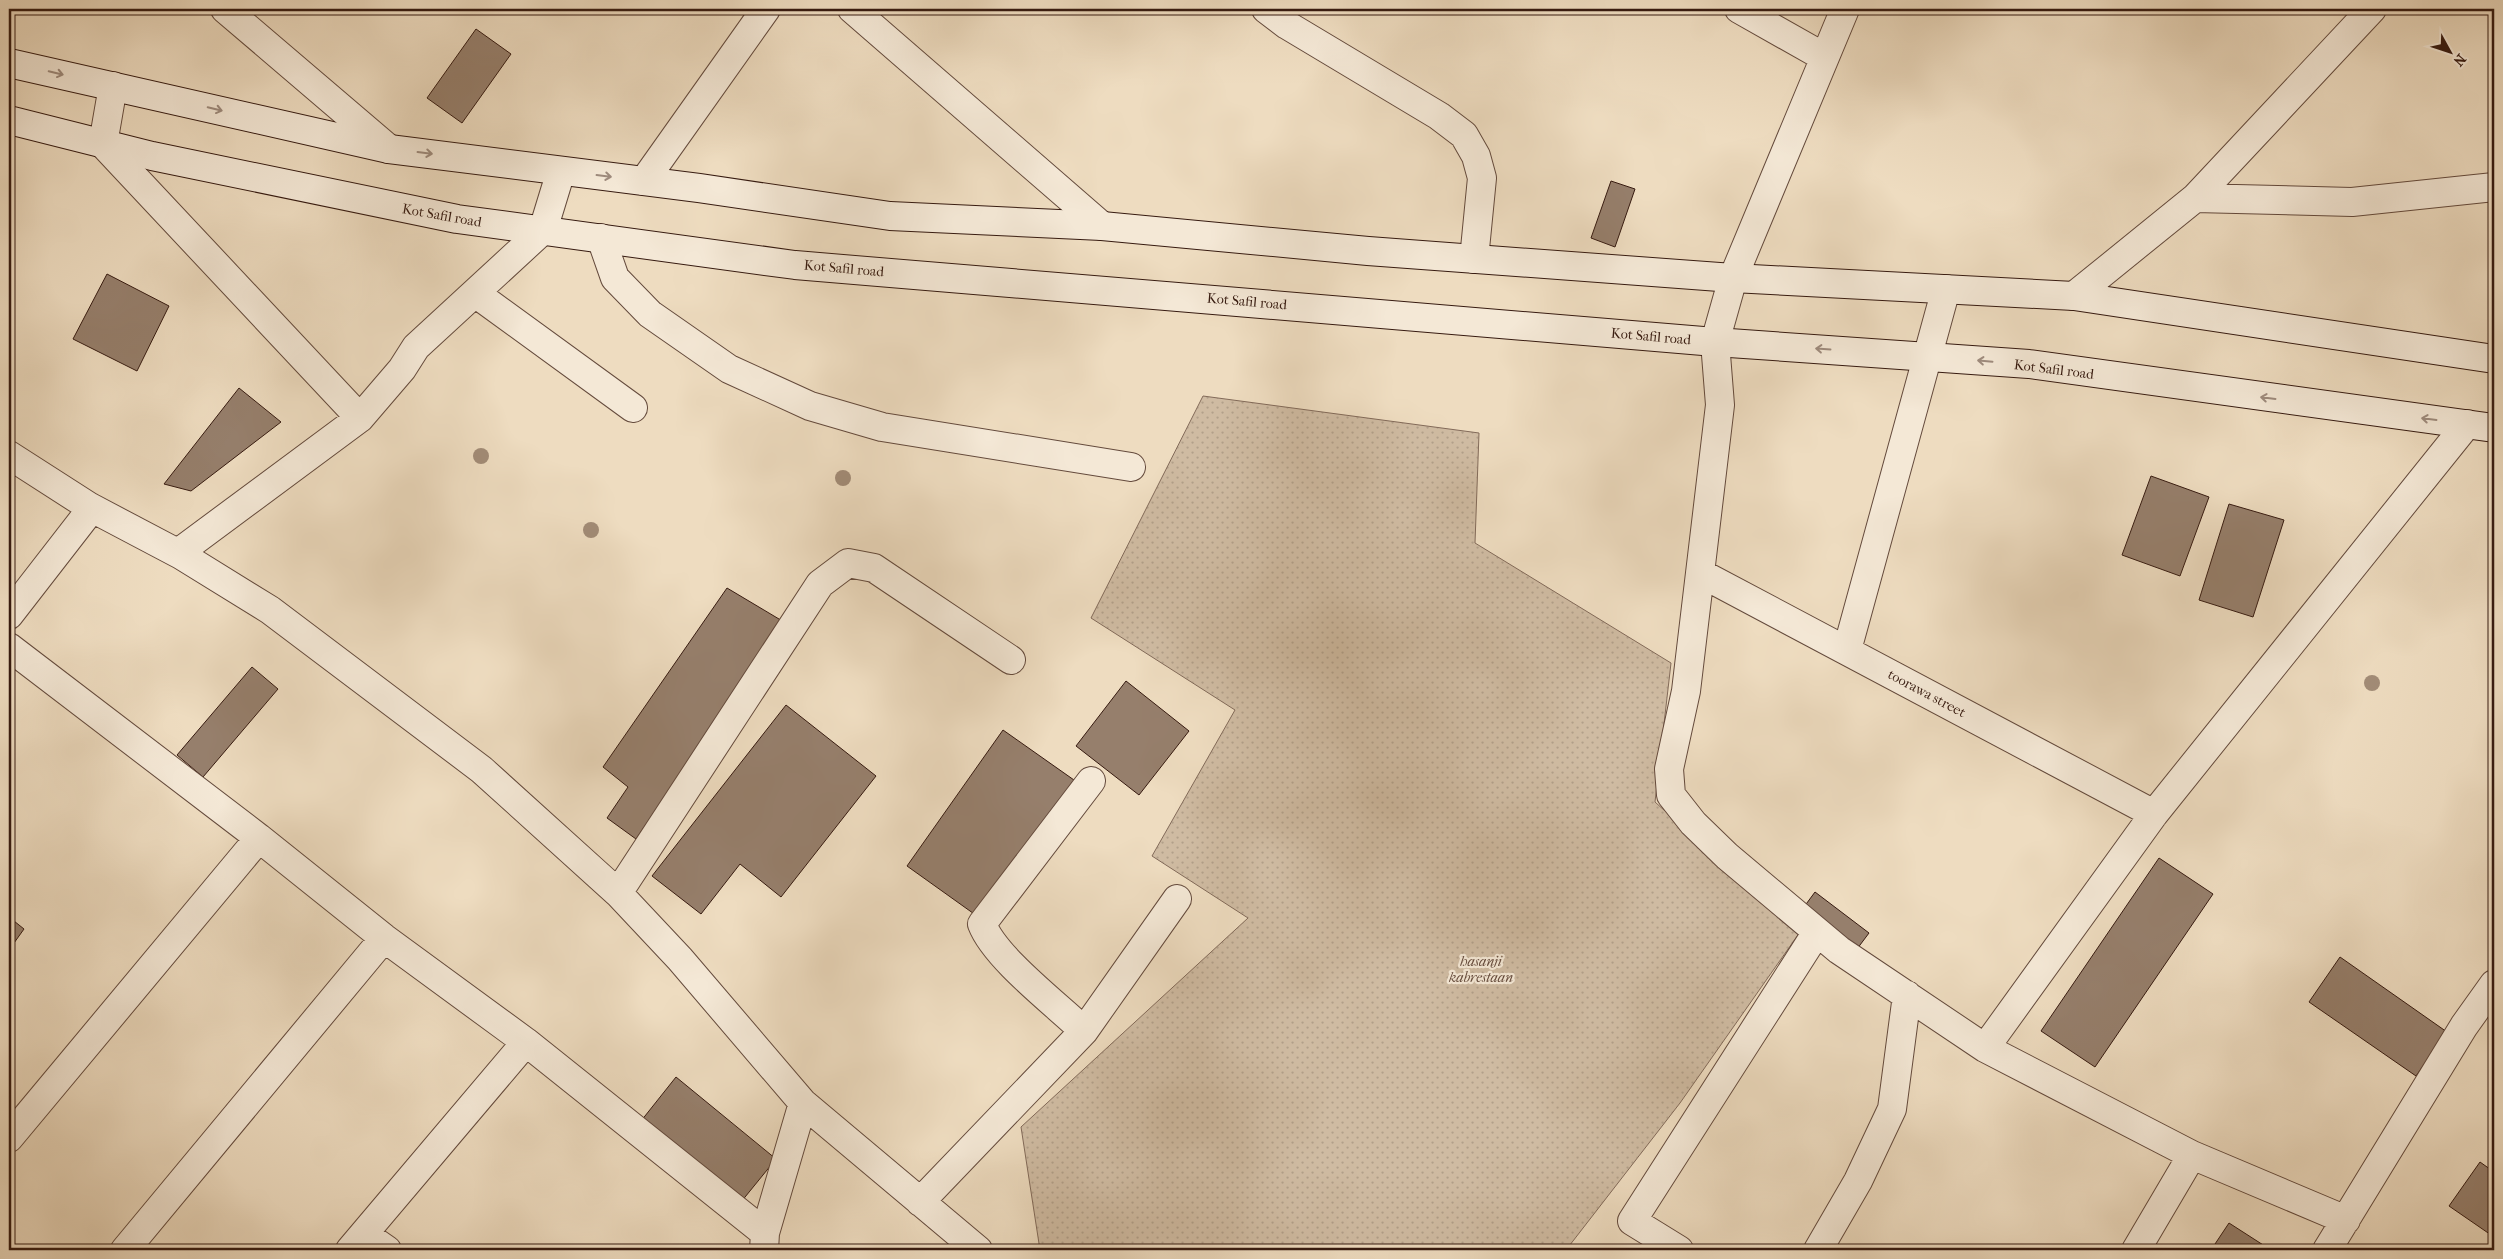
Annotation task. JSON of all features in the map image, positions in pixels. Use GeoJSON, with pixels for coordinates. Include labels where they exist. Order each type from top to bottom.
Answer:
{"type":"FeatureCollection","features":[{"type":"Feature","properties":{"kind":"street"},"geometry":{"type":"LineString","coordinates":[[224,9],[389,148]]}},
{"type":"Feature","properties":{"kind":"street"},"geometry":{"type":"LineString","coordinates":[[644,181],[766,9]]}},
{"type":"Feature","properties":{"kind":"street"},"geometry":{"type":"LineString","coordinates":[[852,9],[1102,226]]}},
{"type":"Feature","properties":{"kind":"street"},"geometry":{"type":"LineString","coordinates":[[1266,9],[1287,25],[1439,116],[1464,134],[1476,156],[1482,178],[1474,258]]}},
{"type":"Feature","properties":{"kind":"street"},"geometry":{"type":"LineString","coordinates":[[1739,9],[1824,57]]}},
{"type":"Feature","properties":{"kind":"street"},"geometry":{"type":"LineString","coordinates":[[1845,9],[1733,278],[1715,342],[1720,405],[1686,691],[1669,769],[1671,795],[1693,823],[1727,856],[1839,950],[1985,1048],[2192,1155],[2346,1220]]}},
{"type":"Feature","properties":{"kind":"street"},"geometry":{"type":"LineString","coordinates":[[2074,296],[2195,198],[2372,9]]}},
{"type":"Feature","properties":{"kind":"street"},"geometry":{"type":"LineString","coordinates":[[9,63],[389,148],[644,181],[890,216],[1102,226],[1368,251],[1733,278],[2074,296],[2494,359]]}},
{"type":"Feature","properties":{"kind":"street"},"geometry":{"type":"LineString","coordinates":[[113,86],[102,144],[360,418]]}},
{"type":"Feature","properties":{"kind":"street","name":"Kot Safil road"},"geometry":{"type":"LineString","coordinates":[[9,120],[152,156],[457,219],[795,264],[1715,342],[1926,355],[2029,364],[2494,428]]}},
{"type":"Feature","properties":{"kind":"street"},"geometry":{"type":"LineString","coordinates":[[178,553],[360,418],[402,369],[416,347],[543,230],[561,170]]}},
{"type":"Feature","properties":{"kind":"street"},"geometry":{"type":"LineString","coordinates":[[2195,198],[2352,202],[2494,187]]}},
{"type":"Feature","properties":{"kind":"street"},"geometry":{"type":"LineString","coordinates":[[601,238],[615,278],[650,314],[729,369],[810,406],[882,427],[1131,467]]}},
{"type":"Feature","properties":{"kind":"street"},"geometry":{"type":"LineString","coordinates":[[1847,650],[1926,355],[1946,289]]}},
{"type":"Feature","properties":{"kind":"street"},"geometry":{"type":"LineString","coordinates":[[475,293],[633,408]]}},
{"type":"Feature","properties":{"kind":"street"},"geometry":{"type":"LineString","coordinates":[[1985,1048],[2154,814],[2468,424]]}},
{"type":"Feature","properties":{"kind":"street"},"geometry":{"type":"LineString","coordinates":[[9,455],[92,508],[178,553],[270,610],[474,764],[618,893],[680,959],[803,1103],[978,1250]]}},
{"type":"Feature","properties":{"kind":"street"},"geometry":{"type":"LineString","coordinates":[[9,615],[92,508]]}},
{"type":"Feature","properties":{"kind":"street"},"geometry":{"type":"LineString","coordinates":[[618,893],[820,584],[848,563],[874,568],[1011,660]]}},
{"type":"Feature","properties":{"kind":"street","name":"toorawa street"},"geometry":{"type":"LineString","coordinates":[[1700,573],[2154,814]]}},
{"type":"Feature","properties":{"kind":"street"},"geometry":{"type":"LineString","coordinates":[[9,647],[259,838],[384,938],[526,1042],[764,1242],[803,1103]]}},
{"type":"Feature","properties":{"kind":"street"},"geometry":{"type":"LineString","coordinates":[[1084,1031],[1006,958],[987,937],[982,924],[1091,781]]}},
{"type":"Feature","properties":{"kind":"street"},"geometry":{"type":"LineString","coordinates":[[9,1138],[259,838]]}},
{"type":"Feature","properties":{"kind":"street"},"geometry":{"type":"LineString","coordinates":[[920,1202],[1084,1031],[1177,899]]}},
{"type":"Feature","properties":{"kind":"street"},"geometry":{"type":"LineString","coordinates":[[1679,1250],[1632,1221],[1817,932]]}},
{"type":"Feature","properties":{"kind":"street"},"geometry":{"type":"LineString","coordinates":[[125,1250],[384,938]]}},
{"type":"Feature","properties":{"kind":"street"},"geometry":{"type":"LineString","coordinates":[[2328,1250],[2464,1026],[2494,984]]}},
{"type":"Feature","properties":{"kind":"street"},"geometry":{"type":"LineString","coordinates":[[1818,1250],[1858,1181],[1892,1109],[1907,995]]}},
{"type":"Feature","properties":{"kind":"street"},"geometry":{"type":"LineString","coordinates":[[387,1250],[357,1242],[526,1042]]}},
{"type":"Feature","properties":{"kind":"street"},"geometry":{"type":"LineString","coordinates":[[2136,1250],[2192,1155]]}},
{"type":"Feature","properties":{"kind":"green space","name":"hasanji kabrestaan"},"geometry":{"type":"Polygon","coordinates":[[[1203,396],[1479,433],[1475,543],[1671,663],[1655,802],[1800,932],[1680,1103],[1566,1250],[1040,1250],[1021,1127],[1248,918],[1152,856],[1235,710],[1091,618],[1203,396]]]}},
{"type":"Feature","properties":{"kind":"building"},"geometry":{"type":"Polygon","coordinates":[[[476,29],[511,54],[462,123],[427,98],[476,29]]]}},
{"type":"Feature","properties":{"kind":"building"},"geometry":{"type":"Polygon","coordinates":[[[1611,181],[1635,189],[1615,247],[1591,238],[1611,181]]]}},
{"type":"Feature","properties":{"kind":"building"},"geometry":{"type":"Polygon","coordinates":[[[107,274],[169,306],[137,371],[73,339],[107,274]]]}},
{"type":"Feature","properties":{"kind":"building"},"geometry":{"type":"Polygon","coordinates":[[[239,388],[281,422],[191,491],[164,484],[239,388]]]}},
{"type":"Feature","properties":{"kind":"building"},"geometry":{"type":"Polygon","coordinates":[[[2151,476],[2209,497],[2180,576],[2122,555],[2151,476]]]}},
{"type":"Feature","properties":{"kind":"building"},"geometry":{"type":"Polygon","coordinates":[[[2229,504],[2284,520],[2253,617],[2199,600],[2229,504]]]}},
{"type":"Feature","properties":{"kind":"building"},"geometry":{"type":"Polygon","coordinates":[[[727,588],[784,622],[636,839],[607,818],[628,787],[603,767],[727,588]]]}},
{"type":"Feature","properties":{"kind":"building"},"geometry":{"type":"Polygon","coordinates":[[[252,667],[278,689],[203,777],[177,755],[252,667]]]}},
{"type":"Feature","properties":{"kind":"building"},"geometry":{"type":"Polygon","coordinates":[[[1126,681],[1189,731],[1139,795],[1076,746],[1126,681]]]}},
{"type":"Feature","properties":{"kind":"building"},"geometry":{"type":"Polygon","coordinates":[[[786,705],[876,776],[781,897],[740,864],[701,914],[652,876],[786,705]]]}},
{"type":"Feature","properties":{"kind":"building"},"geometry":{"type":"Polygon","coordinates":[[[1003,730],[1074,780],[977,916],[907,866],[1003,730]]]}},
{"type":"Feature","properties":{"kind":"building"},"geometry":{"type":"Polygon","coordinates":[[[2159,858],[2213,894],[2095,1067],[2041,1031],[2159,858]]]}},
{"type":"Feature","properties":{"kind":"building"},"geometry":{"type":"Polygon","coordinates":[[[1815,892],[1869,933],[1854,953],[1801,911],[1815,892]]]}},
{"type":"Feature","properties":{"kind":"building"},"geometry":{"type":"Polygon","coordinates":[[[9,917],[24,929],[9,950],[9,917]]]}},
{"type":"Feature","properties":{"kind":"building"},"geometry":{"type":"Polygon","coordinates":[[[2340,957],[2447,1032],[2416,1076],[2309,1002],[2340,957]]]}},
{"type":"Feature","properties":{"kind":"building"},"geometry":{"type":"Polygon","coordinates":[[[676,1077],[776,1159],[741,1202],[641,1121],[676,1077]]]}},
{"type":"Feature","properties":{"kind":"building"},"geometry":{"type":"Polygon","coordinates":[[[2480,1162],[2494,1172],[2494,1237],[2449,1206],[2480,1162]]]}},
{"type":"Feature","properties":{"kind":"building"},"geometry":{"type":"Polygon","coordinates":[[[2229,1223],[2271,1250],[2211,1250],[2229,1223]]]}}]}
